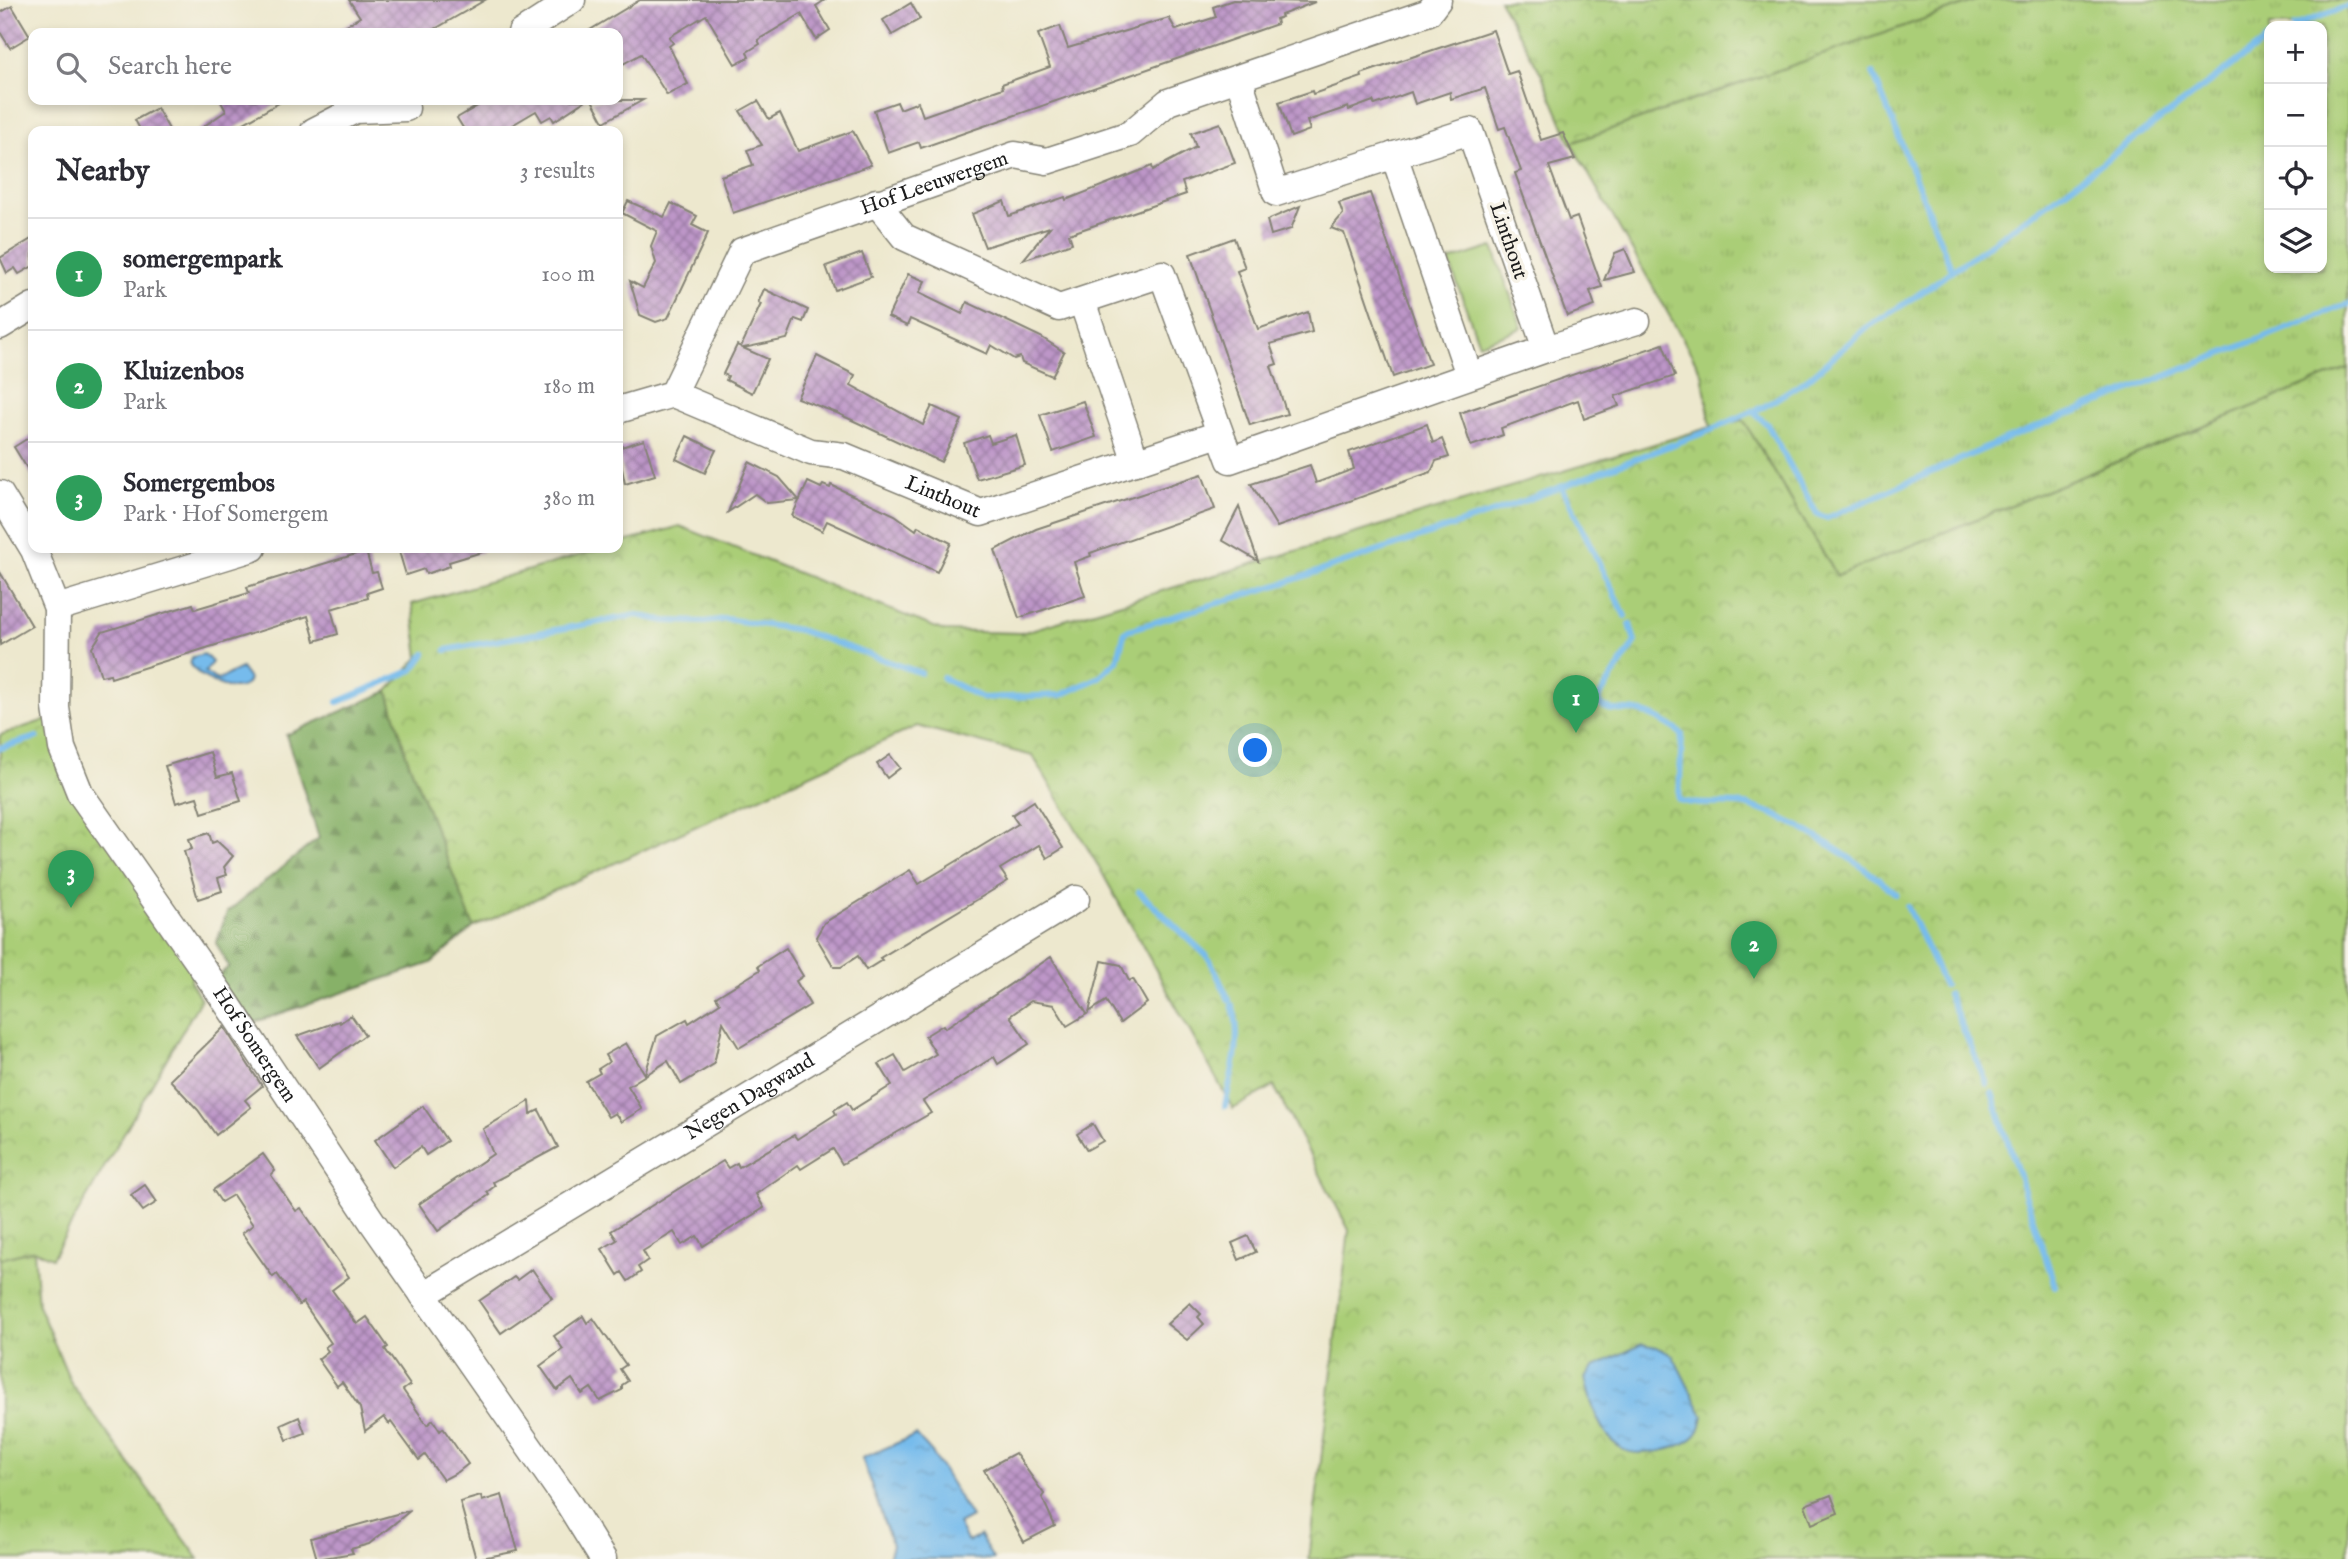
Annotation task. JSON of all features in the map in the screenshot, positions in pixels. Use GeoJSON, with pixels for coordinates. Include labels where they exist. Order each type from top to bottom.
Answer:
{"type":"FeatureCollection","features":[{"type":"Feature","properties":{"kind":"street"},"geometry":{"type":"LineString","coordinates":[[529,28],[572,0]]}},
{"type":"Feature","properties":{"kind":"street","name":"Hof Leeuwergem"},"geometry":{"type":"LineString","coordinates":[[673,394],[741,251],[1015,155],[1047,161],[1130,134],[1168,102],[1429,12],[1438,0]]}},
{"type":"Feature","properties":{"kind":"street","name":"Linthout"},"geometry":{"type":"LineString","coordinates":[[1240,79],[1276,193],[1470,131],[1546,349]]}},
{"type":"Feature","properties":{"kind":"street"},"geometry":{"type":"LineString","coordinates":[[324,126],[355,110],[402,105]]}},
{"type":"Feature","properties":{"kind":"street"},"geometry":{"type":"LineString","coordinates":[[396,126],[411,105]]}},
{"type":"Feature","properties":{"kind":"street"},"geometry":{"type":"LineString","coordinates":[[1394,155],[1469,375]]}},
{"type":"Feature","properties":{"kind":"street"},"geometry":{"type":"LineString","coordinates":[[876,202],[904,237],[1059,308],[1162,274],[1230,460],[1469,375],[1637,321]]}},
{"type":"Feature","properties":{"kind":"street"},"geometry":{"type":"LineString","coordinates":[[1082,301],[1136,462]]}},
{"type":"Feature","properties":{"kind":"street"},"geometry":{"type":"LineString","coordinates":[[0,326],[28,309]]}},
{"type":"Feature","properties":{"kind":"street"},"geometry":{"type":"LineString","coordinates":[[623,409],[673,394]]}},
{"type":"Feature","properties":{"kind":"street","name":"Linthout"},"geometry":{"type":"LineString","coordinates":[[673,394],[811,452],[844,456],[981,513],[1219,434]]}},
{"type":"Feature","properties":{"kind":"street","name":"Hof Somergem"},"geometry":{"type":"LineString","coordinates":[[0,494],[28,540]]}},
{"type":"Feature","properties":{"kind":"street","name":"Hof Somergem"},"geometry":{"type":"LineString","coordinates":[[35,553],[57,608],[56,708],[62,748],[80,793],[567,1501],[603,1559]]}},
{"type":"Feature","properties":{"kind":"street"},"geometry":{"type":"LineString","coordinates":[[57,608],[237,553]]}},
{"type":"Feature","properties":{"kind":"street","name":"Negen Dagwand"},"geometry":{"type":"LineString","coordinates":[[423,1295],[1076,899]]}},
{"type":"Feature","properties":{"kind":"green space"},"geometry":{"type":"Polygon","coordinates":[[[1499,0],[1978,0],[1571,143],[1542,75],[1499,0]]]}},
{"type":"Feature","properties":{"kind":"green space"},"geometry":{"type":"Polygon","coordinates":[[[1978,0],[2348,0],[2348,368],[1837,576],[1743,420],[1711,427],[1702,373],[1571,143],[1978,0]]]}},
{"type":"Feature","properties":{"kind":"green space"},"geometry":{"type":"Polygon","coordinates":[[[1493,247],[1522,328],[1479,344],[1449,261],[1493,247]]]}},
{"type":"Feature","properties":{"kind":"green space"},"geometry":{"type":"Polygon","coordinates":[[[2348,368],[2348,1559],[1309,1559],[1349,1230],[1274,1086],[1233,1109],[1100,869],[1033,756],[917,726],[474,927],[407,757],[388,691],[419,657],[412,604],[588,553],[623,553],[623,543],[680,526],[944,631],[1021,633],[1711,427],[1743,420],[1837,576],[2348,368]]]}},
{"type":"Feature","properties":{"kind":"green space"},"geometry":{"type":"Polygon","coordinates":[[[388,691],[407,757],[474,927],[431,963],[249,1024],[216,977],[229,967],[216,943],[227,912],[319,838],[286,735],[388,691]]]}},
{"type":"Feature","properties":{"kind":"green space"},"geometry":{"type":"Polygon","coordinates":[[[57,716],[67,751],[199,963],[190,981],[201,999],[52,1258],[34,1250],[0,1259],[0,735],[57,716]]]}},
{"type":"Feature","properties":{"kind":"green space"},"geometry":{"type":"Polygon","coordinates":[[[34,1250],[38,1305],[72,1385],[199,1559],[0,1559],[0,1259],[34,1250]]]}},
{"type":"Feature","properties":{"kind":"water"},"geometry":{"type":"Polygon","coordinates":[[[204,654],[212,662],[205,672],[217,680],[241,668],[249,679],[247,684],[241,687],[225,687],[201,675],[190,665],[192,657],[204,654]]]}},
{"type":"Feature","properties":{"kind":"water"},"geometry":{"type":"Polygon","coordinates":[[[1642,1344],[1657,1347],[1673,1356],[1703,1416],[1701,1426],[1693,1438],[1663,1451],[1630,1452],[1614,1442],[1601,1426],[1585,1378],[1594,1367],[1642,1344]]]}},
{"type":"Feature","properties":{"kind":"water"},"geometry":{"type":"Polygon","coordinates":[[[916,1435],[933,1454],[971,1517],[958,1524],[968,1542],[980,1536],[993,1559],[888,1559],[892,1545],[862,1458],[916,1435]]]}},
{"type":"Feature","properties":{"kind":"building"},"geometry":{"type":"Polygon","coordinates":[[[349,0],[485,0],[437,28],[341,28],[360,17],[349,0]]]}},
{"type":"Feature","properties":{"kind":"building"},"geometry":{"type":"Polygon","coordinates":[[[640,0],[825,0],[816,6],[830,30],[816,39],[801,14],[758,40],[760,44],[747,52],[749,57],[735,64],[706,15],[669,37],[673,43],[669,46],[688,84],[667,95],[641,54],[623,64],[623,28],[593,28],[640,0]]]}},
{"type":"Feature","properties":{"kind":"building"},"geometry":{"type":"Polygon","coordinates":[[[1233,0],[1315,2],[1281,15],[1282,17],[1276,19],[1277,24],[921,148],[919,142],[888,153],[874,110],[897,102],[900,109],[918,102],[923,116],[1003,88],[1002,84],[1050,67],[1038,34],[1060,26],[1068,48],[1169,18],[1176,30],[1216,17],[1213,7],[1233,0]]]}},
{"type":"Feature","properties":{"kind":"building"},"geometry":{"type":"Polygon","coordinates":[[[911,3],[920,19],[892,35],[883,20],[911,3]]]}},
{"type":"Feature","properties":{"kind":"building"},"geometry":{"type":"Polygon","coordinates":[[[12,6],[28,37],[10,48],[0,32],[0,13],[12,6]]]}},
{"type":"Feature","properties":{"kind":"building"},"geometry":{"type":"Polygon","coordinates":[[[1493,30],[1508,74],[1517,71],[1541,140],[1563,133],[1575,159],[1549,166],[1569,220],[1577,217],[1602,287],[1590,291],[1595,306],[1567,316],[1515,173],[1521,171],[1505,127],[1499,129],[1485,88],[1451,99],[1450,92],[1415,104],[1411,92],[1375,105],[1373,101],[1349,110],[1348,107],[1307,121],[1310,130],[1291,137],[1279,102],[1312,91],[1313,94],[1362,77],[1361,74],[1493,30]]]}},
{"type":"Feature","properties":{"kind":"building"},"geometry":{"type":"Polygon","coordinates":[[[623,100],[643,100],[604,122],[595,105],[623,105],[623,100]]]}},
{"type":"Feature","properties":{"kind":"building"},"geometry":{"type":"Polygon","coordinates":[[[758,101],[769,119],[780,113],[798,151],[853,131],[871,165],[733,213],[721,176],[753,165],[747,150],[762,145],[740,111],[758,101]]]}},
{"type":"Feature","properties":{"kind":"building"},"geometry":{"type":"Polygon","coordinates":[[[223,105],[275,105],[239,126],[204,126],[226,111],[223,105]]]}},
{"type":"Feature","properties":{"kind":"building"},"geometry":{"type":"Polygon","coordinates":[[[479,105],[578,105],[554,121],[551,116],[542,121],[536,111],[510,126],[462,126],[457,118],[479,105]]]}},
{"type":"Feature","properties":{"kind":"building"},"geometry":{"type":"Polygon","coordinates":[[[157,108],[167,126],[138,126],[135,120],[157,108]]]}},
{"type":"Feature","properties":{"kind":"building"},"geometry":{"type":"Polygon","coordinates":[[[1220,123],[1235,163],[1182,182],[1186,194],[1069,234],[1072,243],[1023,260],[1050,227],[985,247],[972,214],[1004,201],[1009,216],[1065,197],[1066,200],[1152,166],[1153,170],[1196,147],[1191,133],[1220,123]]]}},
{"type":"Feature","properties":{"kind":"building"},"geometry":{"type":"Polygon","coordinates":[[[1370,193],[1430,364],[1393,377],[1344,233],[1331,228],[1343,214],[1339,203],[1370,193]]]}},
{"type":"Feature","properties":{"kind":"building"},"geometry":{"type":"Polygon","coordinates":[[[628,201],[664,217],[671,203],[697,216],[692,225],[708,233],[668,318],[656,322],[640,315],[630,281],[643,288],[656,263],[651,246],[657,231],[623,214],[628,201]]]}},
{"type":"Feature","properties":{"kind":"building"},"geometry":{"type":"Polygon","coordinates":[[[1300,206],[1291,229],[1271,235],[1267,220],[1300,206]]]}},
{"type":"Feature","properties":{"kind":"building"},"geometry":{"type":"Polygon","coordinates":[[[1234,238],[1245,268],[1237,271],[1258,329],[1308,312],[1312,332],[1270,344],[1277,364],[1271,366],[1287,414],[1250,425],[1190,254],[1234,238]]]}},
{"type":"Feature","properties":{"kind":"building"},"geometry":{"type":"Polygon","coordinates":[[[28,241],[28,269],[19,274],[15,268],[7,273],[0,258],[28,241]]]}},
{"type":"Feature","properties":{"kind":"building"},"geometry":{"type":"Polygon","coordinates":[[[1625,249],[1635,272],[1604,280],[1615,253],[1625,249]]]}},
{"type":"Feature","properties":{"kind":"building"},"geometry":{"type":"Polygon","coordinates":[[[862,253],[871,277],[835,290],[826,266],[862,253]]]}},
{"type":"Feature","properties":{"kind":"building"},"geometry":{"type":"Polygon","coordinates":[[[908,274],[925,281],[919,293],[962,314],[967,302],[1041,337],[1064,352],[1052,376],[1022,363],[1020,357],[1014,359],[991,345],[987,354],[910,319],[907,326],[888,317],[908,274]]]}},
{"type":"Feature","properties":{"kind":"building"},"geometry":{"type":"Polygon","coordinates":[[[764,289],[808,310],[803,322],[795,319],[787,339],[743,348],[768,359],[752,393],[726,380],[728,376],[723,374],[737,345],[741,347],[761,304],[758,303],[764,289]]]}},
{"type":"Feature","properties":{"kind":"building"},"geometry":{"type":"Polygon","coordinates":[[[1663,344],[1675,376],[1615,396],[1619,406],[1584,419],[1578,400],[1501,428],[1503,435],[1471,446],[1460,413],[1663,344]]]}},
{"type":"Feature","properties":{"kind":"building"},"geometry":{"type":"Polygon","coordinates":[[[817,356],[855,375],[851,385],[923,425],[932,406],[962,420],[941,462],[837,413],[797,398],[817,356]]]}},
{"type":"Feature","properties":{"kind":"building"},"geometry":{"type":"Polygon","coordinates":[[[1083,401],[1096,437],[1053,452],[1040,415],[1083,401]]]}},
{"type":"Feature","properties":{"kind":"building"},"geometry":{"type":"Polygon","coordinates":[[[1427,424],[1433,443],[1442,439],[1449,457],[1436,461],[1431,472],[1277,527],[1251,484],[1310,465],[1316,483],[1354,469],[1349,452],[1427,424]]]}},
{"type":"Feature","properties":{"kind":"building"},"geometry":{"type":"Polygon","coordinates":[[[988,435],[991,443],[1016,435],[1025,465],[977,479],[964,443],[988,435]]]}},
{"type":"Feature","properties":{"kind":"building"},"geometry":{"type":"Polygon","coordinates":[[[687,436],[716,450],[705,473],[676,459],[687,436]]]}},
{"type":"Feature","properties":{"kind":"building"},"geometry":{"type":"Polygon","coordinates":[[[28,438],[28,470],[14,447],[28,438]]]}},
{"type":"Feature","properties":{"kind":"building"},"geometry":{"type":"Polygon","coordinates":[[[644,440],[655,475],[625,484],[623,446],[644,440]]]}},
{"type":"Feature","properties":{"kind":"building"},"geometry":{"type":"Polygon","coordinates":[[[749,462],[779,477],[799,500],[767,503],[755,494],[728,512],[749,462]]]}},
{"type":"Feature","properties":{"kind":"building"},"geometry":{"type":"Polygon","coordinates":[[[1202,474],[1215,509],[1090,553],[1091,556],[1074,562],[1085,596],[1019,618],[995,550],[1036,529],[1202,474]]]}},
{"type":"Feature","properties":{"kind":"building"},"geometry":{"type":"Polygon","coordinates":[[[808,482],[821,488],[823,485],[830,488],[831,485],[895,515],[916,530],[918,526],[951,543],[937,572],[827,521],[822,531],[792,516],[808,482]]]}},
{"type":"Feature","properties":{"kind":"building"},"geometry":{"type":"Polygon","coordinates":[[[1239,507],[1258,561],[1222,540],[1239,507]]]}},
{"type":"Feature","properties":{"kind":"building"},"geometry":{"type":"Polygon","coordinates":[[[367,553],[372,573],[377,572],[382,588],[367,593],[368,598],[331,609],[338,634],[315,641],[308,616],[111,678],[110,674],[101,676],[92,648],[102,632],[193,604],[195,609],[249,593],[247,587],[367,553]]]}},
{"type":"Feature","properties":{"kind":"building"},"geometry":{"type":"Polygon","coordinates":[[[399,553],[479,553],[449,562],[450,566],[426,574],[424,569],[406,575],[399,553]]]}},
{"type":"Feature","properties":{"kind":"building"},"geometry":{"type":"Polygon","coordinates":[[[0,572],[32,626],[0,645],[0,572]]]}},
{"type":"Feature","properties":{"kind":"building"},"geometry":{"type":"Polygon","coordinates":[[[210,752],[217,777],[232,773],[241,801],[202,813],[197,797],[176,803],[165,766],[210,752]]]}},
{"type":"Feature","properties":{"kind":"building"},"geometry":{"type":"Polygon","coordinates":[[[890,755],[900,768],[887,778],[877,764],[890,755]]]}},
{"type":"Feature","properties":{"kind":"building"},"geometry":{"type":"Polygon","coordinates":[[[1034,801],[1063,848],[1047,858],[1039,845],[1000,869],[1008,881],[880,958],[882,960],[866,970],[858,956],[841,967],[834,967],[816,937],[824,923],[910,870],[919,884],[1018,824],[1012,815],[1034,801]]]}},
{"type":"Feature","properties":{"kind":"building"},"geometry":{"type":"Polygon","coordinates":[[[209,833],[212,843],[217,841],[233,856],[224,867],[227,875],[218,878],[222,891],[198,899],[184,851],[192,849],[189,839],[209,833]]]}},
{"type":"Feature","properties":{"kind":"building"},"geometry":{"type":"Polygon","coordinates":[[[786,948],[803,976],[796,981],[810,1005],[739,1048],[723,1022],[714,1064],[681,1084],[668,1061],[628,1086],[642,1109],[621,1122],[615,1113],[608,1117],[586,1081],[600,1073],[598,1069],[609,1062],[605,1055],[626,1043],[645,1074],[657,1036],[687,1019],[689,1023],[720,1003],[716,997],[760,970],[758,966],[786,948]]]}},
{"type":"Feature","properties":{"kind":"building"},"geometry":{"type":"Polygon","coordinates":[[[1051,957],[1087,1014],[1067,1026],[1054,1005],[1031,1001],[1010,1016],[1029,1044],[998,1064],[994,1057],[923,1101],[931,1113],[842,1164],[833,1149],[801,1169],[798,1165],[756,1194],[764,1208],[703,1246],[697,1236],[682,1245],[674,1232],[643,1251],[648,1260],[638,1267],[641,1272],[628,1281],[622,1272],[618,1275],[602,1249],[617,1240],[611,1231],[723,1161],[728,1168],[737,1163],[739,1167],[794,1135],[797,1139],[836,1114],[834,1110],[847,1102],[852,1110],[892,1085],[879,1064],[895,1055],[905,1072],[936,1054],[925,1036],[943,1025],[945,1028],[1051,957]]]}},
{"type":"Feature","properties":{"kind":"building"},"geometry":{"type":"Polygon","coordinates":[[[1102,961],[1121,965],[1129,981],[1133,979],[1147,1003],[1120,1023],[1106,1001],[1089,1012],[1102,961]]]}},
{"type":"Feature","properties":{"kind":"building"},"geometry":{"type":"Polygon","coordinates":[[[351,1015],[365,1035],[319,1068],[297,1036],[339,1021],[340,1023],[351,1015]]]}},
{"type":"Feature","properties":{"kind":"building"},"geometry":{"type":"Polygon","coordinates":[[[224,1027],[262,1086],[245,1100],[251,1107],[216,1135],[198,1110],[170,1080],[224,1027]]]}},
{"type":"Feature","properties":{"kind":"building"},"geometry":{"type":"Polygon","coordinates":[[[530,1101],[531,1114],[539,1110],[558,1147],[493,1182],[495,1186],[487,1192],[489,1195],[438,1231],[419,1204],[493,1154],[483,1129],[530,1101]]]}},
{"type":"Feature","properties":{"kind":"building"},"geometry":{"type":"Polygon","coordinates":[[[423,1106],[447,1141],[426,1155],[421,1147],[393,1167],[375,1140],[423,1106]]]}},
{"type":"Feature","properties":{"kind":"building"},"geometry":{"type":"Polygon","coordinates":[[[1093,1124],[1103,1141],[1087,1150],[1077,1134],[1093,1124]]]}},
{"type":"Feature","properties":{"kind":"building"},"geometry":{"type":"Polygon","coordinates":[[[263,1154],[275,1171],[271,1175],[296,1211],[301,1208],[349,1277],[332,1290],[357,1324],[367,1317],[410,1385],[403,1390],[427,1425],[433,1420],[440,1431],[443,1428],[468,1464],[458,1472],[443,1480],[425,1455],[419,1460],[391,1422],[389,1424],[384,1417],[365,1431],[360,1408],[342,1382],[337,1386],[318,1359],[328,1351],[325,1347],[331,1343],[303,1302],[299,1305],[277,1274],[273,1277],[242,1233],[253,1225],[233,1195],[221,1202],[213,1190],[263,1154]]]}},
{"type":"Feature","properties":{"kind":"building"},"geometry":{"type":"Polygon","coordinates":[[[145,1185],[157,1202],[143,1211],[131,1195],[145,1185]]]}},
{"type":"Feature","properties":{"kind":"building"},"geometry":{"type":"Polygon","coordinates":[[[1248,1236],[1256,1252],[1239,1260],[1232,1243],[1248,1236]]]}},
{"type":"Feature","properties":{"kind":"building"},"geometry":{"type":"Polygon","coordinates":[[[532,1269],[552,1298],[501,1333],[479,1301],[514,1277],[517,1280],[532,1269]]]}},
{"type":"Feature","properties":{"kind":"building"},"geometry":{"type":"Polygon","coordinates":[[[1190,1303],[1201,1314],[1198,1317],[1204,1324],[1187,1340],[1167,1324],[1190,1303]]]}},
{"type":"Feature","properties":{"kind":"building"},"geometry":{"type":"Polygon","coordinates":[[[583,1316],[587,1323],[593,1318],[626,1365],[620,1369],[628,1381],[622,1385],[622,1390],[600,1401],[591,1388],[582,1394],[572,1379],[557,1390],[540,1366],[563,1349],[554,1336],[583,1316]]]}},
{"type":"Feature","properties":{"kind":"building"},"geometry":{"type":"Polygon","coordinates":[[[299,1417],[305,1433],[287,1440],[281,1425],[299,1417]]]}},
{"type":"Feature","properties":{"kind":"building"},"geometry":{"type":"Polygon","coordinates":[[[1015,1453],[1044,1494],[1042,1497],[1055,1526],[1024,1542],[984,1470],[1015,1453]]]}},
{"type":"Feature","properties":{"kind":"building"},"geometry":{"type":"Polygon","coordinates":[[[502,1495],[518,1551],[476,1559],[460,1502],[481,1496],[482,1501],[502,1495]]]}},
{"type":"Feature","properties":{"kind":"building"},"geometry":{"type":"Polygon","coordinates":[[[1831,1495],[1838,1513],[1812,1524],[1805,1505],[1831,1495]]]}},
{"type":"Feature","properties":{"kind":"building"},"geometry":{"type":"Polygon","coordinates":[[[411,1510],[369,1544],[351,1549],[353,1553],[317,1559],[311,1538],[411,1510]]]}},
{"type":"Feature","properties":{"kind":"waterway"},"geometry":{"type":"LineString","coordinates":[[2308,21],[2348,6]]}},
{"type":"Feature","properties":{"kind":"waterway"},"geometry":{"type":"LineString","coordinates":[[1713,429],[1765,406],[1809,378],[1866,328],[2047,204],[2264,42]]}},
{"type":"Feature","properties":{"kind":"waterway"},"geometry":{"type":"LineString","coordinates":[[1873,73],[1952,270]]}},
{"type":"Feature","properties":{"kind":"waterway"},"geometry":{"type":"LineString","coordinates":[[1752,411],[1767,424],[1817,514],[1827,518],[2011,437],[2348,304]]}},
{"type":"Feature","properties":{"kind":"waterway"},"geometry":{"type":"LineString","coordinates":[[943,678],[982,698],[1061,695],[1098,678],[1117,661],[1125,631],[1284,583],[1497,511],[1711,430]]}},
{"type":"Feature","properties":{"kind":"waterway"},"geometry":{"type":"LineString","coordinates":[[1562,487],[1625,616]]}},
{"type":"Feature","properties":{"kind":"waterway"},"geometry":{"type":"LineString","coordinates":[[446,650],[637,615],[665,621],[705,622],[726,619],[799,630],[921,673]]}},
{"type":"Feature","properties":{"kind":"waterway"},"geometry":{"type":"LineString","coordinates":[[1630,624],[1635,642],[1598,699],[1600,705],[1605,708],[1643,713],[1661,720],[1682,734],[1679,800],[1740,804],[1786,820],[1865,869],[1896,894]]}},
{"type":"Feature","properties":{"kind":"waterway"},"geometry":{"type":"LineString","coordinates":[[338,702],[413,670],[425,654]]}},
{"type":"Feature","properties":{"kind":"waterway"},"geometry":{"type":"LineString","coordinates":[[0,748],[37,737]]}},
{"type":"Feature","properties":{"kind":"waterway"},"geometry":{"type":"LineString","coordinates":[[1139,892],[1207,956]]}},
{"type":"Feature","properties":{"kind":"waterway"},"geometry":{"type":"LineString","coordinates":[[1907,906],[1944,985]]}},
{"type":"Feature","properties":{"kind":"waterway"},"geometry":{"type":"LineString","coordinates":[[1210,960],[1229,1000]]}},
{"type":"Feature","properties":{"kind":"waterway"},"geometry":{"type":"LineString","coordinates":[[1948,994],[1987,1084]]}},
{"type":"Feature","properties":{"kind":"waterway"},"geometry":{"type":"LineString","coordinates":[[1225,1106],[1237,1043],[1232,1005]]}},
{"type":"Feature","properties":{"kind":"waterway"},"geometry":{"type":"LineString","coordinates":[[1992,1093],[2055,1286]]}},
{"type":"Feature","properties":{"kind":"place","name":"somergempark"},"geometry":{"type":"Point","coordinates":[1576,733]}},
{"type":"Feature","properties":{"kind":"place","name":"Somergembos"},"geometry":{"type":"Point","coordinates":[71,908]}},
{"type":"Feature","properties":{"kind":"place","name":"Kluizenbos"},"geometry":{"type":"Point","coordinates":[1754,979]}}]}
